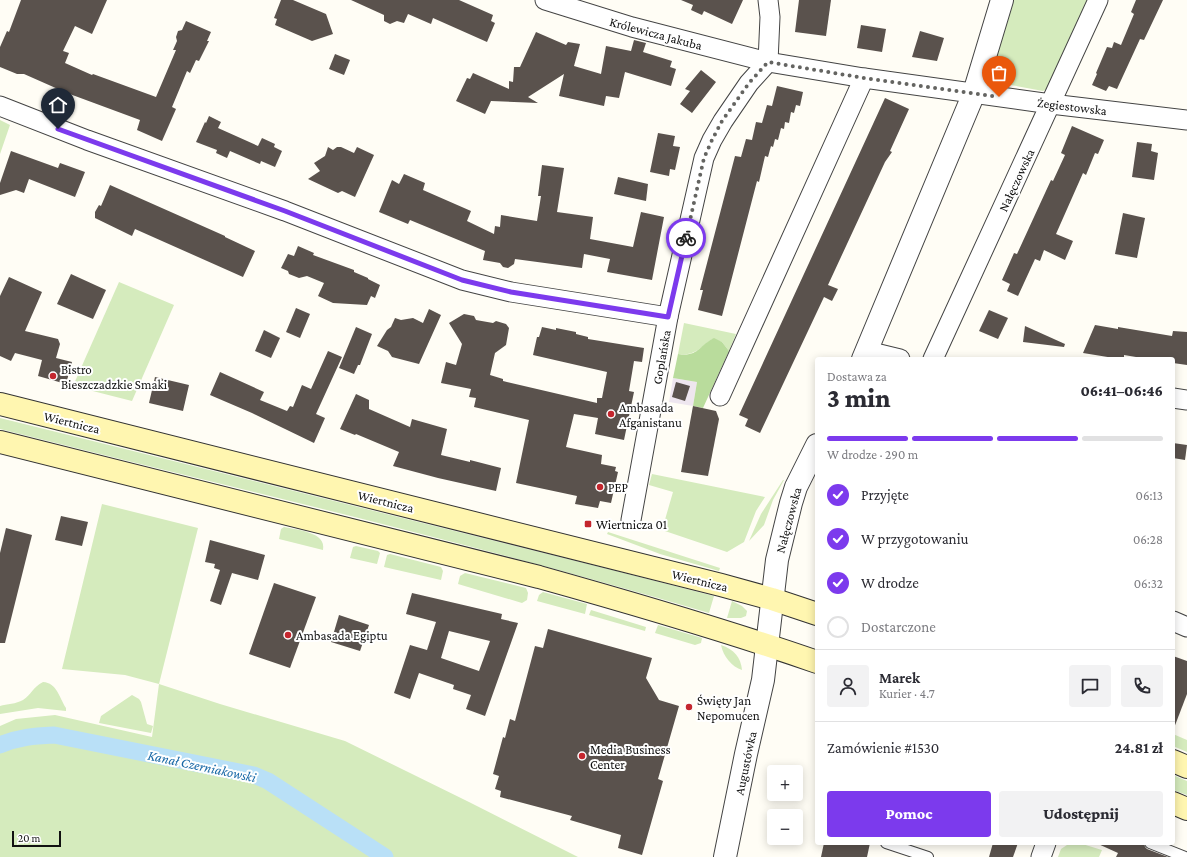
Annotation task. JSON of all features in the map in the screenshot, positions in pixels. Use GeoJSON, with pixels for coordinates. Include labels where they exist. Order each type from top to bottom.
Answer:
{"type":"FeatureCollection","features":[{"type":"Feature","properties":{"kind":"main road","name":"Wiertnicza"},"geometry":{"type":"LineString","coordinates":[[0,404],[772,599],[815,613]]}},
{"type":"Feature","properties":{"kind":"main road"},"geometry":{"type":"LineString","coordinates":[[0,442],[539,577],[625,601],[815,661]]}},
{"type":"Feature","properties":{"kind":"main road"},"geometry":{"type":"LineString","coordinates":[[1175,762],[1187,767]]}},
{"type":"Feature","properties":{"kind":"main road"},"geometry":{"type":"LineString","coordinates":[[1175,804],[1187,809]]}},
{"type":"Feature","properties":{"kind":"street","name":"Królewicza Jakuba"},"geometry":{"type":"LineString","coordinates":[[545,0],[632,27],[768,62]]}},
{"type":"Feature","properties":{"kind":"street"},"geometry":{"type":"LineString","coordinates":[[768,0],[770,17],[768,62]]}},
{"type":"Feature","properties":{"kind":"street"},"geometry":{"type":"LineString","coordinates":[[882,357],[865,355],[974,93],[1002,0]]}},
{"type":"Feature","properties":{"kind":"street","name":"Nałęczowska"},"geometry":{"type":"LineString","coordinates":[[934,357],[1098,0]]}},
{"type":"Feature","properties":{"kind":"street","name":"Żegiestowska"},"geometry":{"type":"LineString","coordinates":[[768,62],[864,78],[1051,104],[1187,120]]}},
{"type":"Feature","properties":{"kind":"street","name":"Goplańska"},"geometry":{"type":"LineString","coordinates":[[631,520],[668,317],[704,158],[722,121],[749,83],[768,62]]}},
{"type":"Feature","properties":{"kind":"street"},"geometry":{"type":"LineString","coordinates":[[720,396],[864,78]]}},
{"type":"Feature","properties":{"kind":"street"},"geometry":{"type":"LineString","coordinates":[[0,106],[87,140],[285,211],[462,280],[511,292],[668,317]]}},
{"type":"Feature","properties":{"kind":"street"},"geometry":{"type":"LineString","coordinates":[[1175,398],[1187,400]]}},
{"type":"Feature","properties":{"kind":"street","name":"Nałęczowska"},"geometry":{"type":"LineString","coordinates":[[767,645],[777,560],[790,503],[803,471],[815,449]]}},
{"type":"Feature","properties":{"kind":"street"},"geometry":{"type":"LineString","coordinates":[[1175,622],[1187,627]]}},
{"type":"Feature","properties":{"kind":"street","name":"Augustówka"},"geometry":{"type":"LineString","coordinates":[[725,857],[763,680],[767,645]]}},
{"type":"Feature","properties":{"kind":"street"},"geometry":{"type":"LineString","coordinates":[[1041,857],[1045,845]]}},
{"type":"Feature","properties":{"kind":"lane"},"geometry":{"type":"LineString","coordinates":[[892,845],[928,857]]}},
{"type":"Feature","properties":{"kind":"lane"},"geometry":{"type":"LineString","coordinates":[[1155,845],[1185,857]]}},
{"type":"Feature","properties":{"kind":"shaded area"},"geometry":{"type":"Polygon","coordinates":[[[673,378],[697,382],[693,406],[669,402],[673,378]]]}},
{"type":"Feature","properties":{"kind":"green space"},"geometry":{"type":"Polygon","coordinates":[[[1012,0],[1090,0],[1051,87],[1043,91],[1000,83],[996,78],[1001,64],[999,59],[995,57],[1012,0]]]}},
{"type":"Feature","properties":{"kind":"green space"},"geometry":{"type":"Polygon","coordinates":[[[0,120],[10,125],[0,154],[0,120]]]}},
{"type":"Feature","properties":{"kind":"green space"},"geometry":{"type":"Polygon","coordinates":[[[119,282],[174,305],[132,401],[73,386],[119,282]]]}},
{"type":"Feature","properties":{"kind":"green space"},"geometry":{"type":"Polygon","coordinates":[[[684,323],[736,334],[729,351],[722,342],[712,339],[693,353],[678,354],[684,323]]]}},
{"type":"Feature","properties":{"kind":"green space"},"geometry":{"type":"Polygon","coordinates":[[[714,338],[722,342],[729,351],[703,408],[693,406],[697,382],[673,378],[678,354],[690,354],[714,338]]]}},
{"type":"Feature","properties":{"kind":"green space"},"geometry":{"type":"Polygon","coordinates":[[[0,418],[714,596],[709,613],[533,563],[356,517],[0,429],[0,418]]]}},
{"type":"Feature","properties":{"kind":"green space"},"geometry":{"type":"Polygon","coordinates":[[[652,474],[765,497],[756,511],[744,542],[727,552],[662,530],[673,492],[649,485],[652,474]]]}},
{"type":"Feature","properties":{"kind":"green space"},"geometry":{"type":"Polygon","coordinates":[[[783,480],[773,500],[764,525],[749,541],[761,514],[783,480]]]}},
{"type":"Feature","properties":{"kind":"green space"},"geometry":{"type":"Polygon","coordinates":[[[102,504],[198,528],[159,684],[125,675],[62,669],[102,504]]]}},
{"type":"Feature","properties":{"kind":"green space"},"geometry":{"type":"Polygon","coordinates":[[[284,527],[303,531],[316,536],[323,544],[323,550],[279,539],[281,529],[284,527]]]}},
{"type":"Feature","properties":{"kind":"green space"},"geometry":{"type":"Polygon","coordinates":[[[608,532],[720,568],[719,571],[660,554],[607,534],[608,532]]]}},
{"type":"Feature","properties":{"kind":"green space"},"geometry":{"type":"Polygon","coordinates":[[[356,546],[378,551],[380,553],[377,564],[350,558],[353,547],[356,546]]]}},
{"type":"Feature","properties":{"kind":"green space"},"geometry":{"type":"Polygon","coordinates":[[[390,554],[441,567],[443,571],[441,580],[384,567],[387,555],[390,554]]]}},
{"type":"Feature","properties":{"kind":"green space"},"geometry":{"type":"Polygon","coordinates":[[[465,573],[526,588],[528,593],[527,600],[522,603],[458,584],[460,576],[465,573]]]}},
{"type":"Feature","properties":{"kind":"green space"},"geometry":{"type":"Polygon","coordinates":[[[543,592],[587,604],[585,614],[537,601],[539,595],[543,592]]]}},
{"type":"Feature","properties":{"kind":"green space"},"geometry":{"type":"Polygon","coordinates":[[[732,601],[742,606],[747,611],[746,616],[741,618],[727,618],[732,601]]]}},
{"type":"Feature","properties":{"kind":"green space"},"geometry":{"type":"Polygon","coordinates":[[[591,610],[646,627],[645,631],[589,615],[591,610]]]}},
{"type":"Feature","properties":{"kind":"green space"},"geometry":{"type":"Polygon","coordinates":[[[658,625],[702,638],[701,643],[695,645],[655,633],[658,625]]]}},
{"type":"Feature","properties":{"kind":"green space"},"geometry":{"type":"Polygon","coordinates":[[[721,645],[730,649],[736,654],[742,670],[738,669],[728,660],[721,645]]]}},
{"type":"Feature","properties":{"kind":"green space"},"geometry":{"type":"Polygon","coordinates":[[[43,682],[52,685],[55,688],[66,708],[66,711],[38,708],[0,714],[0,706],[23,700],[43,682]]]}},
{"type":"Feature","properties":{"kind":"green space"},"geometry":{"type":"Polygon","coordinates":[[[159,684],[220,704],[345,741],[578,857],[0,857],[0,726],[16,719],[55,715],[152,737],[159,684]]]}},
{"type":"Feature","properties":{"kind":"green space"},"geometry":{"type":"Polygon","coordinates":[[[132,695],[141,702],[147,724],[153,726],[151,733],[99,723],[101,716],[132,695]]]}},
{"type":"Feature","properties":{"kind":"green space"},"geometry":{"type":"Polygon","coordinates":[[[1175,735],[1187,740],[1187,752],[1175,747],[1175,735]]]}},
{"type":"Feature","properties":{"kind":"green space"},"geometry":{"type":"Polygon","coordinates":[[[1175,776],[1187,781],[1187,795],[1175,791],[1175,776]]]}},
{"type":"Feature","properties":{"kind":"green space"},"geometry":{"type":"Polygon","coordinates":[[[1067,845],[1086,845],[1102,850],[1099,857],[1058,857],[1061,849],[1067,845]]]}},
{"type":"Feature","properties":{"kind":"building"},"geometry":{"type":"Polygon","coordinates":[[[21,0],[107,0],[92,34],[75,26],[63,51],[69,53],[65,63],[92,75],[93,74],[156,97],[176,50],[173,50],[177,41],[176,37],[178,31],[182,30],[186,21],[211,32],[207,41],[209,41],[199,61],[196,60],[190,73],[187,71],[172,107],[176,109],[162,141],[137,130],[140,120],[67,93],[24,74],[17,74],[0,67],[0,47],[7,31],[9,32],[21,0]]]}},
{"type":"Feature","properties":{"kind":"building"},"geometry":{"type":"Polygon","coordinates":[[[281,0],[293,0],[326,14],[333,34],[312,41],[275,25],[277,19],[274,18],[281,0]]]}},
{"type":"Feature","properties":{"kind":"building"},"geometry":{"type":"Polygon","coordinates":[[[351,0],[459,0],[493,15],[491,21],[495,23],[487,42],[433,18],[431,24],[408,14],[404,23],[397,21],[390,24],[384,21],[384,15],[351,0]]]}},
{"type":"Feature","properties":{"kind":"building"},"geometry":{"type":"Polygon","coordinates":[[[681,0],[743,0],[732,24],[704,11],[702,15],[691,10],[693,5],[681,0]]]}},
{"type":"Feature","properties":{"kind":"building"},"geometry":{"type":"Polygon","coordinates":[[[799,0],[831,0],[826,36],[795,32],[799,0]]]}},
{"type":"Feature","properties":{"kind":"building"},"geometry":{"type":"Polygon","coordinates":[[[1136,0],[1163,0],[1144,40],[1140,39],[1117,89],[1109,86],[1106,91],[1092,85],[1107,47],[1112,48],[1114,42],[1121,45],[1134,14],[1131,12],[1136,0]]]}},
{"type":"Feature","properties":{"kind":"building"},"geometry":{"type":"Polygon","coordinates":[[[861,25],[886,29],[882,52],[857,48],[861,25]]]}},
{"type":"Feature","properties":{"kind":"building"},"geometry":{"type":"Polygon","coordinates":[[[920,31],[944,38],[937,61],[912,57],[920,31]]]}},
{"type":"Feature","properties":{"kind":"building"},"geometry":{"type":"Polygon","coordinates":[[[536,32],[566,45],[568,42],[580,44],[574,66],[601,74],[606,46],[631,51],[634,40],[646,43],[643,52],[672,61],[670,67],[676,69],[671,86],[625,72],[619,98],[606,96],[604,106],[559,96],[564,74],[528,97],[538,103],[491,101],[485,114],[456,101],[467,78],[470,79],[473,73],[509,89],[509,81],[513,82],[514,67],[520,67],[536,32]]]}},
{"type":"Feature","properties":{"kind":"building"},"geometry":{"type":"Polygon","coordinates":[[[335,54],[350,60],[344,75],[329,69],[335,54]]]}},
{"type":"Feature","properties":{"kind":"building"},"geometry":{"type":"Polygon","coordinates":[[[701,70],[716,82],[692,113],[680,104],[690,91],[685,89],[701,70]]]}},
{"type":"Feature","properties":{"kind":"building"},"geometry":{"type":"Polygon","coordinates":[[[777,86],[803,92],[800,106],[796,105],[794,113],[791,112],[789,123],[785,122],[784,129],[781,128],[778,140],[775,139],[768,157],[765,156],[759,182],[757,181],[722,316],[698,310],[703,290],[700,290],[735,156],[741,157],[746,139],[752,140],[756,122],[762,123],[767,105],[772,106],[777,86]]]}},
{"type":"Feature","properties":{"kind":"building"},"geometry":{"type":"Polygon","coordinates":[[[885,98],[909,109],[890,151],[892,152],[885,162],[828,285],[838,289],[832,301],[824,297],[760,433],[745,426],[748,419],[739,415],[885,98]]]}},
{"type":"Feature","properties":{"kind":"building"},"geometry":{"type":"Polygon","coordinates":[[[209,116],[221,122],[218,128],[258,146],[262,138],[275,144],[274,147],[282,151],[275,167],[261,161],[260,164],[230,151],[227,158],[216,153],[217,150],[196,142],[209,116]]]}},
{"type":"Feature","properties":{"kind":"building"},"geometry":{"type":"Polygon","coordinates":[[[1072,126],[1104,140],[1098,154],[1095,153],[1086,175],[1083,173],[1056,234],[1073,241],[1065,260],[1044,250],[1040,261],[1035,259],[1018,296],[1007,291],[1010,284],[1002,280],[1014,253],[1017,254],[1051,180],[1053,181],[1065,155],[1061,153],[1072,126]]]}},
{"type":"Feature","properties":{"kind":"building"},"geometry":{"type":"Polygon","coordinates":[[[658,133],[675,136],[673,146],[680,147],[675,170],[670,169],[669,176],[650,172],[658,133]]]}},
{"type":"Feature","properties":{"kind":"building"},"geometry":{"type":"Polygon","coordinates":[[[1137,142],[1152,144],[1151,151],[1158,153],[1154,180],[1132,177],[1137,142]]]}},
{"type":"Feature","properties":{"kind":"building"},"geometry":{"type":"Polygon","coordinates":[[[328,147],[333,150],[337,147],[341,147],[354,153],[357,147],[374,155],[355,197],[342,191],[338,193],[308,179],[320,171],[314,163],[325,156],[328,147]]]}},
{"type":"Feature","properties":{"kind":"building"},"geometry":{"type":"Polygon","coordinates":[[[11,151],[58,168],[60,163],[85,172],[75,197],[29,179],[24,193],[16,190],[0,195],[0,183],[11,151]]]}},
{"type":"Feature","properties":{"kind":"building"},"geometry":{"type":"Polygon","coordinates":[[[542,165],[564,168],[557,212],[593,217],[590,239],[633,247],[641,212],[664,217],[652,280],[607,272],[610,259],[584,254],[582,268],[515,259],[514,264],[508,268],[503,267],[500,263],[483,260],[485,251],[410,220],[408,224],[379,212],[392,180],[399,184],[404,174],[425,183],[423,190],[471,211],[467,221],[494,234],[495,226],[500,227],[501,215],[537,221],[541,196],[538,196],[542,165]]]}},
{"type":"Feature","properties":{"kind":"building"},"geometry":{"type":"Polygon","coordinates":[[[618,177],[648,184],[646,201],[614,194],[618,177]]]}},
{"type":"Feature","properties":{"kind":"building"},"geometry":{"type":"Polygon","coordinates":[[[110,185],[225,236],[255,251],[243,277],[135,229],[132,236],[95,218],[95,212],[99,205],[101,206],[110,185]]]}},
{"type":"Feature","properties":{"kind":"building"},"geometry":{"type":"Polygon","coordinates":[[[1123,213],[1145,218],[1137,258],[1115,254],[1123,213]]]}},
{"type":"Feature","properties":{"kind":"building"},"geometry":{"type":"Polygon","coordinates":[[[298,246],[314,253],[313,255],[354,270],[354,272],[380,285],[375,298],[371,296],[367,305],[333,303],[318,296],[324,283],[307,276],[299,278],[289,274],[288,271],[281,268],[288,254],[294,256],[298,246]]]}},
{"type":"Feature","properties":{"kind":"building"},"geometry":{"type":"Polygon","coordinates":[[[71,274],[106,290],[93,319],[57,304],[71,274]]]}},
{"type":"Feature","properties":{"kind":"building"},"geometry":{"type":"Polygon","coordinates":[[[9,277],[42,292],[25,331],[58,339],[60,344],[56,358],[72,362],[66,384],[38,376],[42,360],[15,353],[11,361],[0,356],[0,296],[9,277]]]}},
{"type":"Feature","properties":{"kind":"building"},"geometry":{"type":"Polygon","coordinates":[[[296,308],[310,314],[300,338],[286,332],[296,308]]]}},
{"type":"Feature","properties":{"kind":"building"},"geometry":{"type":"Polygon","coordinates":[[[429,309],[441,315],[419,364],[392,357],[388,351],[377,346],[387,330],[391,327],[395,318],[401,320],[413,318],[423,323],[429,309]]]}},
{"type":"Feature","properties":{"kind":"building"},"geometry":{"type":"Polygon","coordinates":[[[989,310],[1008,318],[998,339],[979,331],[989,310]]]}},
{"type":"Feature","properties":{"kind":"building"},"geometry":{"type":"Polygon","coordinates":[[[464,314],[474,316],[476,320],[493,323],[496,321],[506,324],[509,328],[506,345],[495,353],[490,375],[503,379],[503,381],[597,403],[597,398],[602,398],[607,372],[533,355],[537,337],[539,337],[542,327],[576,332],[576,334],[588,337],[588,339],[644,348],[642,362],[634,361],[629,391],[634,392],[624,440],[595,434],[598,418],[574,414],[566,447],[602,455],[601,464],[616,467],[615,471],[618,472],[611,503],[600,501],[598,508],[575,504],[577,496],[516,483],[529,420],[474,407],[476,398],[469,397],[471,389],[441,383],[446,362],[456,365],[462,344],[449,323],[464,314]]]}},
{"type":"Feature","properties":{"kind":"building"},"geometry":{"type":"Polygon","coordinates":[[[1095,325],[1118,329],[1118,327],[1172,336],[1173,331],[1187,332],[1187,365],[1175,363],[1175,357],[1136,357],[1124,355],[1124,357],[1108,357],[1083,353],[1095,325]]]}},
{"type":"Feature","properties":{"kind":"building"},"geometry":{"type":"Polygon","coordinates":[[[1025,326],[1065,344],[1064,347],[1023,342],[1025,326]]]}},
{"type":"Feature","properties":{"kind":"building"},"geometry":{"type":"Polygon","coordinates":[[[356,327],[372,334],[360,365],[358,365],[354,374],[339,368],[356,327]]]}},
{"type":"Feature","properties":{"kind":"building"},"geometry":{"type":"Polygon","coordinates":[[[264,330],[280,338],[271,358],[255,351],[264,330]]]}},
{"type":"Feature","properties":{"kind":"building"},"geometry":{"type":"Polygon","coordinates":[[[328,351],[342,357],[316,414],[325,418],[314,443],[252,413],[210,395],[220,372],[264,392],[260,400],[287,411],[290,406],[293,407],[302,385],[311,389],[328,351]]]}},
{"type":"Feature","properties":{"kind":"building"},"geometry":{"type":"Polygon","coordinates":[[[155,377],[189,385],[183,411],[149,403],[155,377]]]}},
{"type":"Feature","properties":{"kind":"building"},"geometry":{"type":"Polygon","coordinates":[[[676,382],[690,386],[685,401],[672,397],[676,382]]]}},
{"type":"Feature","properties":{"kind":"building"},"geometry":{"type":"Polygon","coordinates":[[[356,394],[369,400],[369,409],[410,427],[412,419],[447,429],[441,455],[470,462],[470,460],[501,468],[496,491],[393,466],[399,452],[340,429],[356,394]]]}},
{"type":"Feature","properties":{"kind":"building"},"geometry":{"type":"Polygon","coordinates":[[[693,406],[716,411],[719,419],[708,476],[681,472],[693,406]]]}},
{"type":"Feature","properties":{"kind":"building"},"geometry":{"type":"Polygon","coordinates":[[[1175,443],[1187,445],[1185,460],[1175,458],[1175,443]]]}},
{"type":"Feature","properties":{"kind":"building"},"geometry":{"type":"Polygon","coordinates":[[[61,516],[88,522],[82,546],[55,540],[61,516]]]}},
{"type":"Feature","properties":{"kind":"building"},"geometry":{"type":"Polygon","coordinates":[[[6,528],[32,535],[5,643],[0,643],[0,553],[6,528]]]}},
{"type":"Feature","properties":{"kind":"building"},"geometry":{"type":"Polygon","coordinates":[[[210,540],[265,555],[258,580],[232,573],[221,605],[210,601],[220,570],[214,568],[215,564],[205,562],[210,540]]]}},
{"type":"Feature","properties":{"kind":"building"},"geometry":{"type":"Polygon","coordinates":[[[274,583],[316,597],[290,668],[249,654],[274,583]]]}},
{"type":"Feature","properties":{"kind":"building"},"geometry":{"type":"Polygon","coordinates":[[[412,593],[502,614],[501,619],[518,623],[485,716],[466,709],[471,695],[453,689],[454,685],[419,673],[410,699],[394,693],[410,645],[427,650],[436,622],[406,614],[412,593]],[[449,631],[441,658],[479,671],[490,641],[449,631]]]}},
{"type":"Feature","properties":{"kind":"building"},"geometry":{"type":"Polygon","coordinates":[[[339,615],[369,625],[360,651],[331,642],[339,615]]]}},
{"type":"Feature","properties":{"kind":"building","name":"Media Business Center"},"geometry":{"type":"Polygon","coordinates":[[[548,629],[652,658],[646,678],[659,700],[679,706],[658,779],[663,781],[642,855],[618,848],[621,835],[570,820],[572,816],[500,797],[501,791],[495,789],[499,776],[493,774],[503,737],[505,738],[510,719],[515,721],[535,646],[543,648],[548,629]]]}},
{"type":"Feature","properties":{"kind":"building"},"geometry":{"type":"Polygon","coordinates":[[[1175,657],[1187,661],[1187,694],[1175,725],[1175,657]]]}},
{"type":"Feature","properties":{"kind":"building"},"geometry":{"type":"Polygon","coordinates":[[[824,845],[870,845],[867,857],[821,857],[824,845]]]}},
{"type":"Feature","properties":{"kind":"building"},"geometry":{"type":"Polygon","coordinates":[[[992,845],[1017,845],[1013,857],[989,857],[992,845]]]}},
{"type":"Feature","properties":{"kind":"building"},"geometry":{"type":"Polygon","coordinates":[[[1100,845],[1144,845],[1147,849],[1168,857],[1116,857],[1118,853],[1100,845]]]}},
{"type":"Feature","properties":{"kind":"waterway","name":"Kanał Czerniakowski"},"geometry":{"type":"LineString","coordinates":[[0,745],[27,737],[54,735],[254,775],[268,781],[385,857]]}},
{"type":"Feature","properties":{"kind":"way so far"},"geometry":{"type":"LineString","coordinates":[[686,238],[704,158],[712,140],[722,121],[749,83],[768,62],[864,78],[999,97]]}},
{"type":"Feature","properties":{"kind":"place","name":"Bistro Bieszczadzkie Smaki"},"geometry":{"type":"Point","coordinates":[53,376]}},
{"type":"Feature","properties":{"kind":"place","name":"Ambasada Afganistanu"},"geometry":{"type":"Point","coordinates":[611,414]}},
{"type":"Feature","properties":{"kind":"place","name":"PEP"},"geometry":{"type":"Point","coordinates":[600,487]}},
{"type":"Feature","properties":{"kind":"place","name":"Wiertnicza 01"},"geometry":{"type":"Point","coordinates":[588,524]}},
{"type":"Feature","properties":{"kind":"place","name":"Ambasada Egiptu"},"geometry":{"type":"Point","coordinates":[288,635]}},
{"type":"Feature","properties":{"kind":"place","name":"Święty Jan Nepomucen"},"geometry":{"type":"Point","coordinates":[689,707]}},
{"type":"Feature","properties":{"kind":"place","name":"Media Business Center"},"geometry":{"type":"Point","coordinates":[582,756]}},
{"type":"Feature","properties":{"kind":"route"},"geometry":{"type":"LineString","coordinates":[[58,129],[285,211],[462,280],[511,292],[668,317],[686,238]]}}]}
